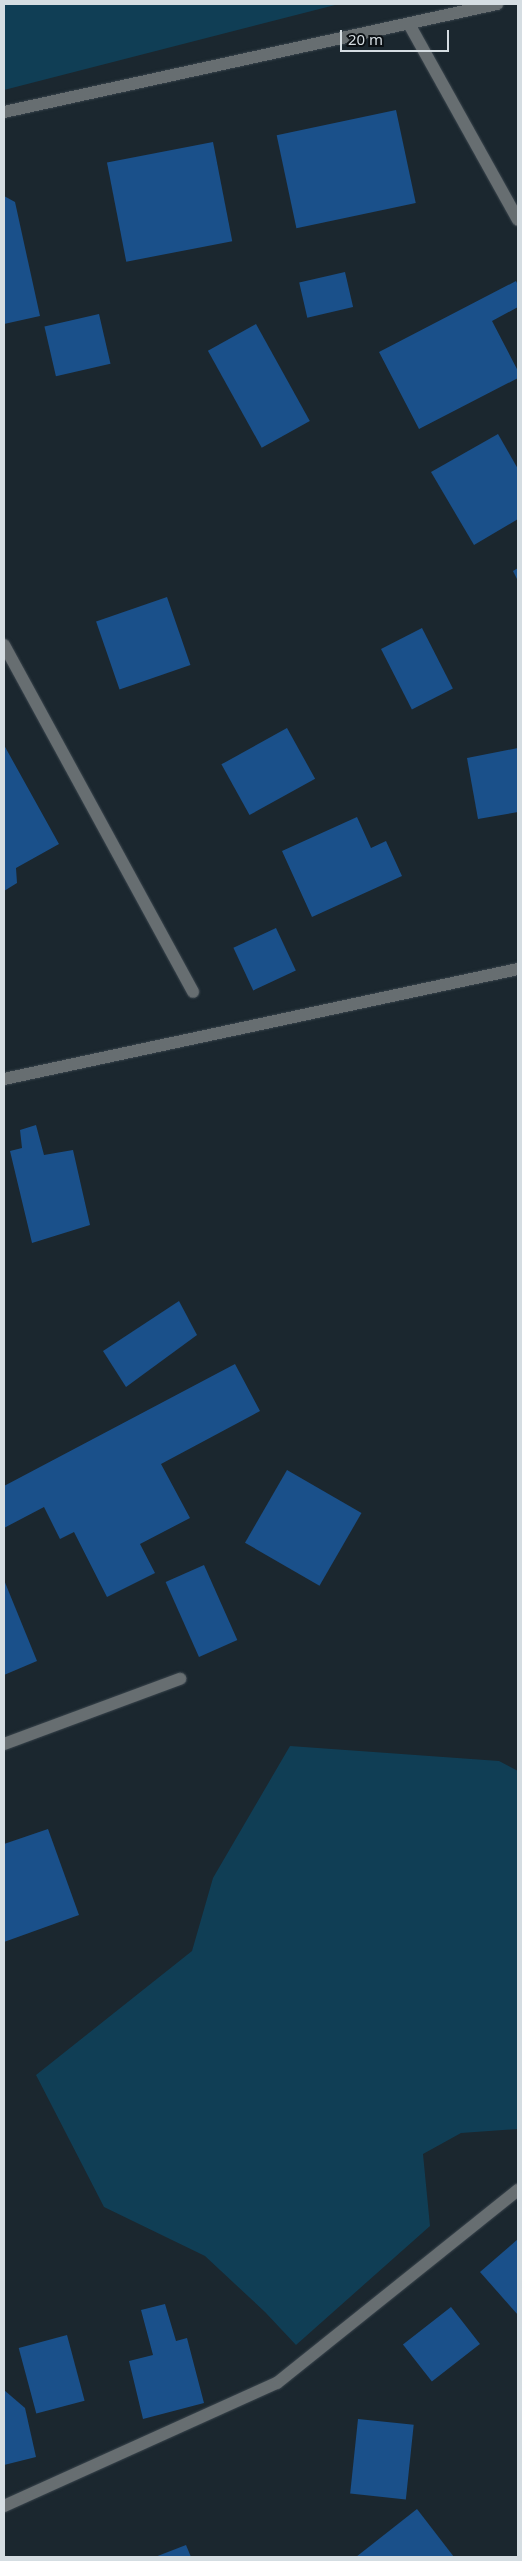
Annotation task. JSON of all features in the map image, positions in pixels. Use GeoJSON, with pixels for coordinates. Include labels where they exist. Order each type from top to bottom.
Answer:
{"type":"FeatureCollection","features":[{"type":"Feature","properties":{"kind":"street"},"geometry":{"type":"LineString","coordinates":[[4,112],[497,4]]}},
{"type":"Feature","properties":{"kind":"street"},"geometry":{"type":"LineString","coordinates":[[409,24],[518,220]]}},
{"type":"Feature","properties":{"kind":"street"},"geometry":{"type":"LineString","coordinates":[[4,645],[193,992]]}},
{"type":"Feature","properties":{"kind":"street"},"geometry":{"type":"LineString","coordinates":[[4,1079],[518,969]]}},
{"type":"Feature","properties":{"kind":"street"},"geometry":{"type":"LineString","coordinates":[[4,1744],[180,1679]]}},
{"type":"Feature","properties":{"kind":"street"},"geometry":{"type":"LineString","coordinates":[[4,2506],[277,2383],[518,2190]]}},
{"type":"Feature","properties":{"kind":"shaded area"},"geometry":{"type":"Polygon","coordinates":[[[4,4],[339,4],[4,90],[4,4]]]}},
{"type":"Feature","properties":{"kind":"shaded area"},"geometry":{"type":"Polygon","coordinates":[[[290,1746],[499,1761],[518,1771],[518,2129],[461,2133],[423,2154],[430,2226],[296,2345],[265,2312],[205,2256],[104,2207],[36,2075],[192,1951],[213,1878],[290,1746]]]}},
{"type":"Feature","properties":{"kind":"building"},"geometry":{"type":"Polygon","coordinates":[[[396,110],[416,203],[296,228],[277,135],[396,110]]]}},
{"type":"Feature","properties":{"kind":"building"},"geometry":{"type":"Polygon","coordinates":[[[213,142],[232,241],[126,262],[107,163],[213,142]]]}},
{"type":"Feature","properties":{"kind":"building"},"geometry":{"type":"Polygon","coordinates":[[[4,196],[15,202],[40,316],[4,324],[4,196]]]}},
{"type":"Feature","properties":{"kind":"building"},"geometry":{"type":"Polygon","coordinates":[[[345,272],[353,307],[307,318],[299,283],[345,272]]]}},
{"type":"Feature","properties":{"kind":"building"},"geometry":{"type":"Polygon","coordinates":[[[516,281],[518,285],[518,307],[492,321],[518,371],[518,378],[419,429],[379,352],[516,281]]]}},
{"type":"Feature","properties":{"kind":"building"},"geometry":{"type":"Polygon","coordinates":[[[99,314],[110,364],[56,376],[44,327],[99,314]]]}},
{"type":"Feature","properties":{"kind":"building"},"geometry":{"type":"Polygon","coordinates":[[[256,324],[310,421],[262,448],[208,351],[256,324]]]}},
{"type":"Feature","properties":{"kind":"building"},"geometry":{"type":"Polygon","coordinates":[[[498,434],[518,469],[518,519],[474,545],[431,472],[498,434]]]}},
{"type":"Feature","properties":{"kind":"building"},"geometry":{"type":"Polygon","coordinates":[[[518,568],[518,581],[513,571],[518,568]]]}},
{"type":"Feature","properties":{"kind":"building"},"geometry":{"type":"Polygon","coordinates":[[[167,597],[190,665],[120,689],[96,621],[167,597]]]}},
{"type":"Feature","properties":{"kind":"building"},"geometry":{"type":"Polygon","coordinates":[[[422,628],[453,689],[412,709],[381,649],[422,628]]]}},
{"type":"Feature","properties":{"kind":"building"},"geometry":{"type":"Polygon","coordinates":[[[287,728],[315,779],[250,815],[221,764],[287,728]]]}},
{"type":"Feature","properties":{"kind":"building"},"geometry":{"type":"Polygon","coordinates":[[[4,745],[59,844],[16,868],[17,883],[4,891],[4,745]]]}},
{"type":"Feature","properties":{"kind":"building"},"geometry":{"type":"Polygon","coordinates":[[[518,748],[518,812],[478,819],[467,758],[518,748]]]}},
{"type":"Feature","properties":{"kind":"building"},"geometry":{"type":"Polygon","coordinates":[[[357,817],[371,848],[386,841],[402,876],[312,917],[282,851],[357,817]]]}},
{"type":"Feature","properties":{"kind":"building"},"geometry":{"type":"Polygon","coordinates":[[[276,928],[296,971],[253,990],[233,948],[276,928]]]}},
{"type":"Feature","properties":{"kind":"building"},"geometry":{"type":"Polygon","coordinates":[[[36,1125],[44,1155],[73,1150],[90,1225],[32,1243],[10,1151],[22,1148],[20,1130],[36,1125]]]}},
{"type":"Feature","properties":{"kind":"building"},"geometry":{"type":"Polygon","coordinates":[[[179,1301],[197,1335],[126,1387],[103,1351],[179,1301]]]}},
{"type":"Feature","properties":{"kind":"building"},"geometry":{"type":"Polygon","coordinates":[[[235,1364],[260,1411],[161,1464],[190,1518],[140,1544],[155,1573],[107,1597],[74,1532],[60,1539],[44,1507],[4,1528],[4,1486],[235,1364]]]}},
{"type":"Feature","properties":{"kind":"building"},"geometry":{"type":"Polygon","coordinates":[[[287,1470],[361,1513],[319,1586],[245,1543],[287,1470]]]}},
{"type":"Feature","properties":{"kind":"building"},"geometry":{"type":"Polygon","coordinates":[[[204,1565],[237,1640],[199,1657],[166,1582],[204,1565]]]}},
{"type":"Feature","properties":{"kind":"building"},"geometry":{"type":"Polygon","coordinates":[[[4,1580],[37,1661],[4,1675],[4,1580]]]}},
{"type":"Feature","properties":{"kind":"building"},"geometry":{"type":"Polygon","coordinates":[[[48,1829],[79,1915],[4,1942],[4,1844],[48,1829]]]}},
{"type":"Feature","properties":{"kind":"building"},"geometry":{"type":"Polygon","coordinates":[[[518,2239],[518,2315],[480,2272],[518,2239]]]}},
{"type":"Feature","properties":{"kind":"building"},"geometry":{"type":"Polygon","coordinates":[[[165,2304],[176,2341],[187,2338],[204,2403],[143,2419],[129,2361],[153,2355],[141,2310],[165,2304]]]}},
{"type":"Feature","properties":{"kind":"building"},"geometry":{"type":"Polygon","coordinates":[[[451,2307],[480,2344],[432,2382],[403,2345],[451,2307]]]}},
{"type":"Feature","properties":{"kind":"building"},"geometry":{"type":"Polygon","coordinates":[[[67,2335],[85,2401],[36,2414],[19,2348],[67,2335]]]}},
{"type":"Feature","properties":{"kind":"building"},"geometry":{"type":"Polygon","coordinates":[[[4,2390],[25,2408],[36,2457],[4,2465],[4,2390]]]}},
{"type":"Feature","properties":{"kind":"building"},"geometry":{"type":"Polygon","coordinates":[[[358,2419],[414,2425],[406,2499],[350,2494],[358,2419]]]}},
{"type":"Feature","properties":{"kind":"building"},"geometry":{"type":"Polygon","coordinates":[[[417,2509],[454,2557],[356,2557],[417,2509]]]}},
{"type":"Feature","properties":{"kind":"building"},"geometry":{"type":"Polygon","coordinates":[[[186,2545],[191,2557],[155,2557],[186,2545]]]}}]}
